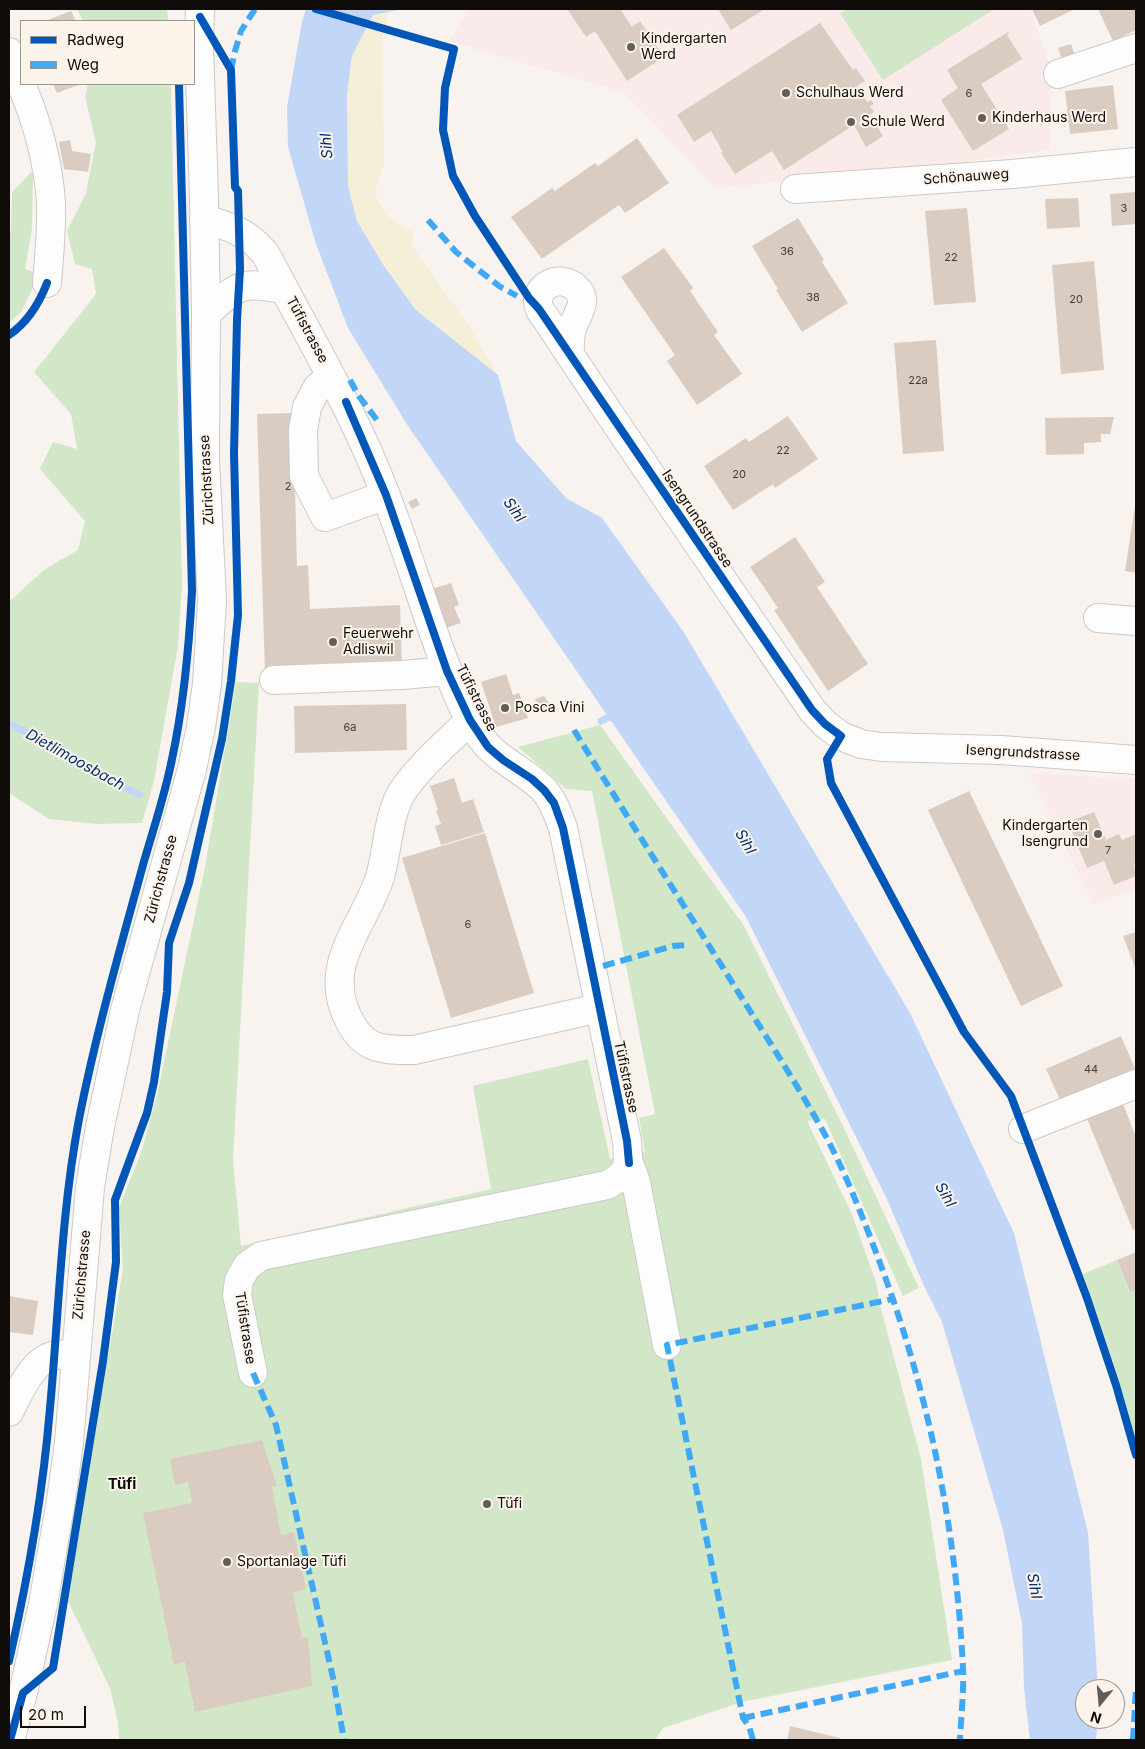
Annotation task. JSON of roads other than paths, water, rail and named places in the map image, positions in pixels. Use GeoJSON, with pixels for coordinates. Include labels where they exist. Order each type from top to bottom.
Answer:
{"type":"FeatureCollection","features":[{"type":"Feature","properties":{"kind":"street","name":"Zürichstrasse"},"geometry":{"type":"LineString","coordinates":[[10,1740],[24,1693],[43,1604],[61,1500],[69,1443],[90,1187],[102,1119],[125,1010],[192,768],[207,684],[212,600],[205,451],[206,314],[198,47],[200,9]]}},
{"type":"Feature","properties":{"kind":"street"},"geometry":{"type":"LineString","coordinates":[[1058,74],[1136,48]]}},
{"type":"Feature","properties":{"kind":"street"},"geometry":{"type":"LineString","coordinates":[[9,52],[20,81]]}},
{"type":"Feature","properties":{"kind":"street"},"geometry":{"type":"LineString","coordinates":[[21,85],[39,134],[49,183],[51,204],[47,282]]}},
{"type":"Feature","properties":{"kind":"street","name":"Schönauweg"},"geometry":{"type":"LineString","coordinates":[[795,189],[1012,174],[1136,162]]}},
{"type":"Feature","properties":{"kind":"street","name":"Tüfistrasse"},"geometry":{"type":"LineString","coordinates":[[204,220],[225,224],[240,232],[261,248],[332,376],[352,398],[447,671],[470,720],[488,747],[503,760],[532,779],[554,803],[563,828],[627,1141],[629,1163],[625,1173],[619,1179],[607,1185],[437,1232],[262,1256],[247,1266],[239,1280],[237,1295],[252,1373]]}},
{"type":"Feature","properties":{"kind":"street","name":"Tüfistrasse"},"geometry":{"type":"LineString","coordinates":[[206,314],[229,293],[240,287],[249,285],[267,286],[285,290]]}},
{"type":"Feature","properties":{"kind":"street","name":"Isengrundstrasse"},"geometry":{"type":"LineString","coordinates":[[570,355],[812,710],[830,728],[842,736],[861,744],[882,747],[1001,750],[1136,760]]}},
{"type":"Feature","properties":{"kind":"street"},"geometry":{"type":"LineString","coordinates":[[332,376],[317,388],[307,407],[303,430],[304,476],[325,517],[386,495]]}},
{"type":"Feature","properties":{"kind":"street"},"geometry":{"type":"LineString","coordinates":[[1098,618],[1136,621]]}},
{"type":"Feature","properties":{"kind":"street"},"geometry":{"type":"LineString","coordinates":[[274,680],[402,675],[447,671]]}},
{"type":"Feature","properties":{"kind":"street"},"geometry":{"type":"LineString","coordinates":[[470,720],[429,760],[403,791],[397,802],[383,869],[374,895],[354,932],[340,968],[339,992],[345,1012],[354,1032],[363,1041],[376,1047],[392,1050],[414,1050],[599,1008]]}},
{"type":"Feature","properties":{"kind":"street"},"geometry":{"type":"LineString","coordinates":[[1023,1129],[1136,1084]]}},
{"type":"Feature","properties":{"kind":"street"},"geometry":{"type":"LineString","coordinates":[[629,1163],[636,1182],[668,1345]]}},
{"type":"Feature","properties":{"kind":"street"},"geometry":{"type":"LineString","coordinates":[[9,1412],[35,1366],[54,1355],[76,1355]]}},
{"type":"Feature","properties":{"kind":"water","name":"Sihl"},"geometry":{"type":"Polygon","coordinates":[[[306,9],[404,9],[373,15],[352,56],[347,95],[348,186],[357,221],[384,266],[416,310],[498,375],[516,441],[566,498],[602,518],[683,631],[910,1013],[1014,1233],[1088,1533],[1097,1679],[1075,1679],[1075,1729],[1097,1729],[1096,1740],[1030,1740],[1024,1688],[1022,1624],[1003,1530],[942,1322],[924,1286],[886,1197],[746,917],[408,426],[348,328],[316,244],[288,147],[287,107],[306,9]]]}},
{"type":"Feature","properties":{"kind":"waterway","name":"Dietlimoosbach"},"geometry":{"type":"LineString","coordinates":[[601,721],[616,714]]}},
{"type":"Feature","properties":{"kind":"waterway","name":"Dietlimoosbach"},"geometry":{"type":"LineString","coordinates":[[9,724],[56,746],[85,768],[140,795]]}},
{"type":"Feature","properties":{"kind":"place","name":"Kindergarten Werd"},"geometry":{"type":"Point","coordinates":[631,47]}},
{"type":"Feature","properties":{"kind":"place","name":"Schulhaus Werd"},"geometry":{"type":"Point","coordinates":[786,93]}},
{"type":"Feature","properties":{"kind":"place","name":"Kinderhaus Werd"},"geometry":{"type":"Point","coordinates":[982,118]}},
{"type":"Feature","properties":{"kind":"place","name":"Schule Werd"},"geometry":{"type":"Point","coordinates":[851,122]}},
{"type":"Feature","properties":{"kind":"place","name":"Feuerwehr Adliswil"},"geometry":{"type":"Point","coordinates":[333,642]}},
{"type":"Feature","properties":{"kind":"place","name":"Posca Vini"},"geometry":{"type":"Point","coordinates":[505,708]}},
{"type":"Feature","properties":{"kind":"place","name":"Kindergarten Isengrund"},"geometry":{"type":"Point","coordinates":[1098,834]}},
{"type":"Feature","properties":{"kind":"place","name":"Tüfi"},"geometry":{"type":"Point","coordinates":[487,1504]}},
{"type":"Feature","properties":{"kind":"place","name":"Sportanlage Tüfi"},"geometry":{"type":"Point","coordinates":[227,1562]}},
{"type":"Feature","properties":{"kind":"district","name":"Tüfi"},"geometry":{"type":"Point","coordinates":[122,1484]}}]}
